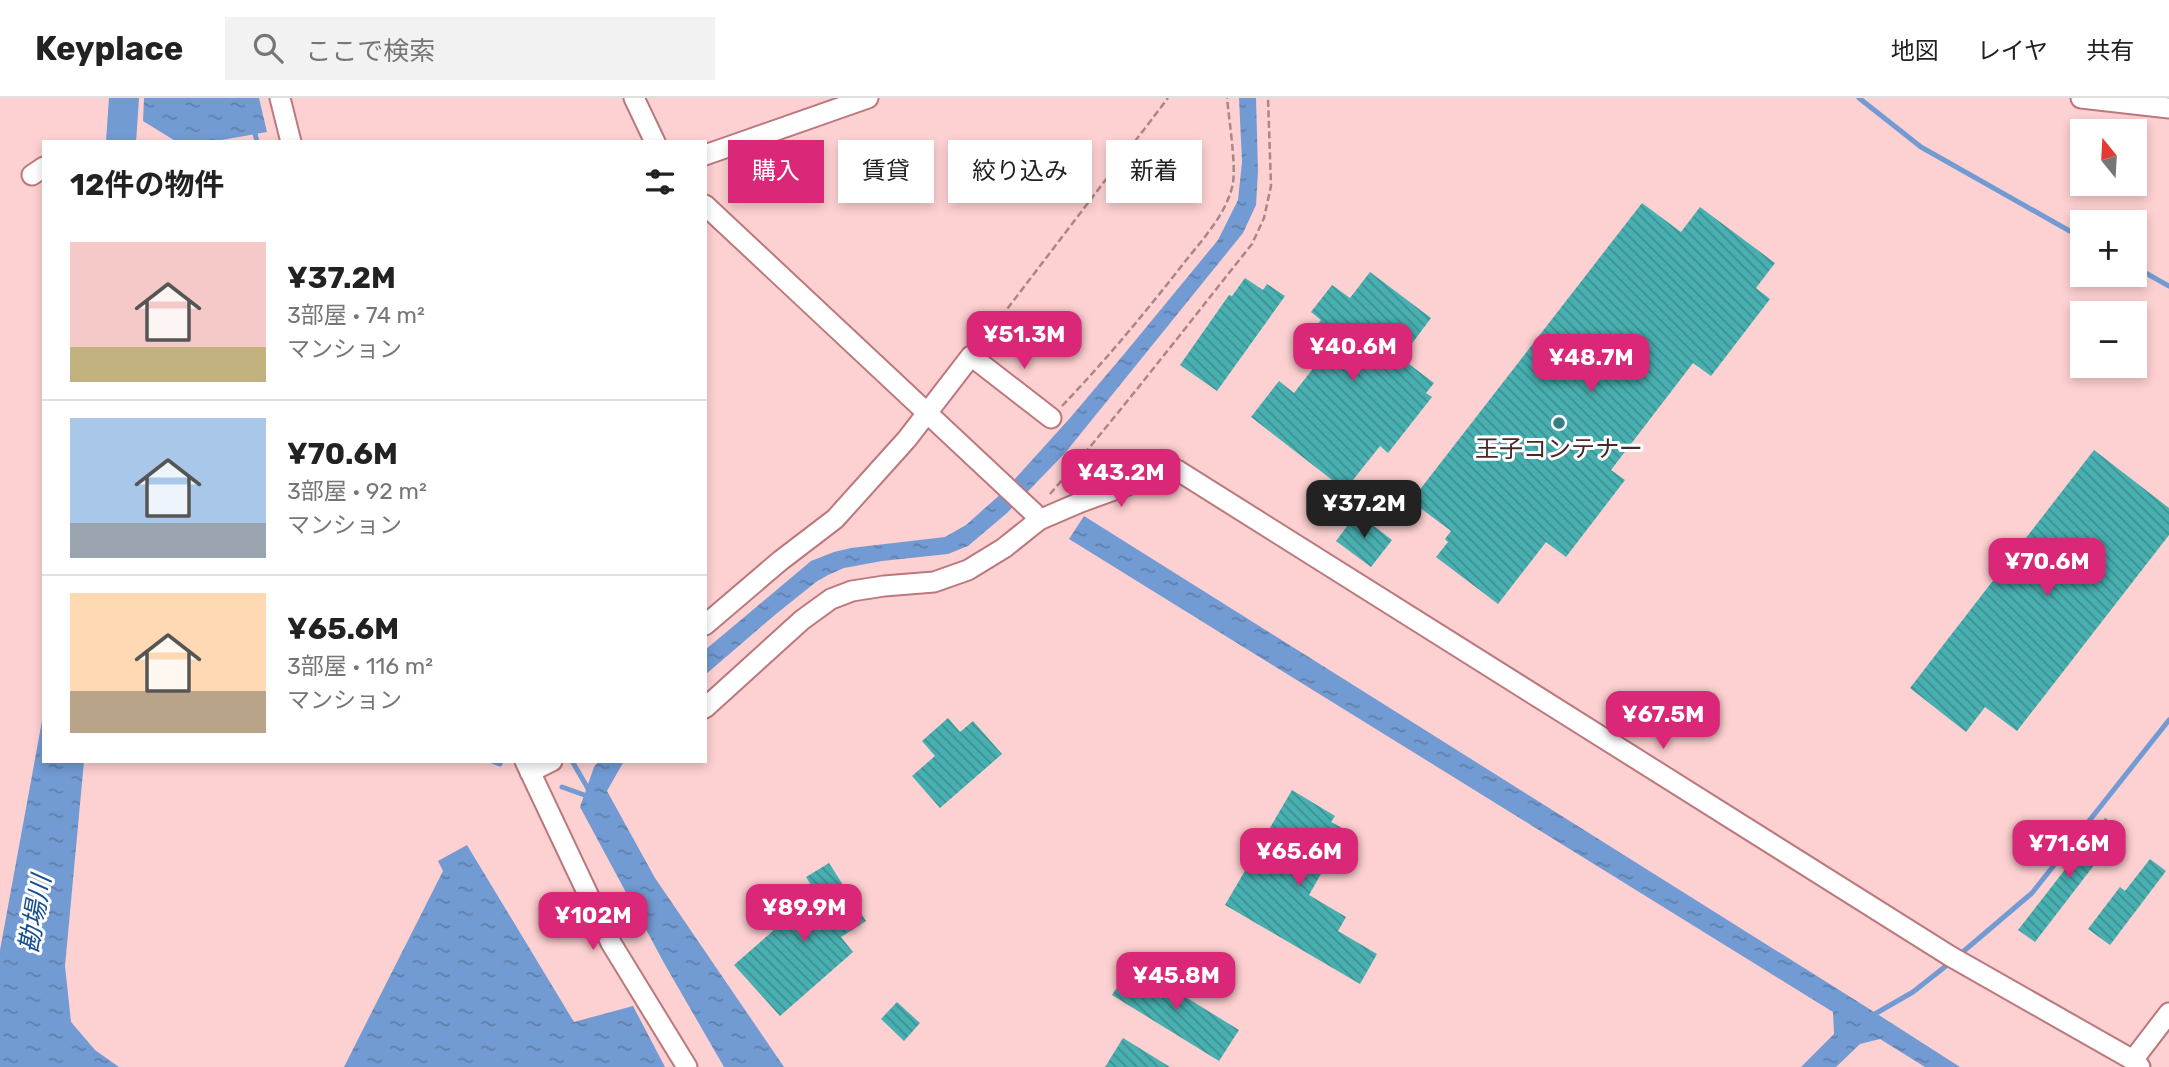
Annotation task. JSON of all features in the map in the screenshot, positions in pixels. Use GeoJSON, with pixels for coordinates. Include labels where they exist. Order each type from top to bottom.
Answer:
{"type":"FeatureCollection","features":[{"type":"Feature","properties":{"kind":"street"},"geometry":{"type":"LineString","coordinates":[[280,98],[290,140]]}},
{"type":"Feature","properties":{"kind":"street"},"geometry":{"type":"LineString","coordinates":[[634,98],[654,140]]}},
{"type":"Feature","properties":{"kind":"street"},"geometry":{"type":"LineString","coordinates":[[707,154],[868,98]]}},
{"type":"Feature","properties":{"kind":"street"},"geometry":{"type":"LineString","coordinates":[[2081,98],[2169,108]]}},
{"type":"Feature","properties":{"kind":"street"},"geometry":{"type":"LineString","coordinates":[[707,207],[1033,512]]}},
{"type":"Feature","properties":{"kind":"street"},"geometry":{"type":"LineString","coordinates":[[707,623],[780,561],[835,519],[907,439],[971,356],[1051,418]]}},
{"type":"Feature","properties":{"kind":"street"},"geometry":{"type":"LineString","coordinates":[[707,706],[802,620],[831,599],[884,586],[934,582],[968,570],[1004,548],[1033,512],[1081,502],[1177,470],[1950,956],[2136,1063],[2169,1013]]}},
{"type":"Feature","properties":{"kind":"street"},"geometry":{"type":"LineString","coordinates":[[528,767],[611,943],[687,1067]]}},
{"type":"Feature","properties":{"kind":"path"},"geometry":{"type":"LineString","coordinates":[[971,356],[1168,98]]}},
{"type":"Feature","properties":{"kind":"path"},"geometry":{"type":"LineString","coordinates":[[1051,418],[1088,379],[1163,290],[1208,232],[1228,201],[1233,181],[1227,98]]}},
{"type":"Feature","properties":{"kind":"path"},"geometry":{"type":"LineString","coordinates":[[1033,512],[1101,436],[1252,244],[1264,218],[1271,186],[1268,98]]}},
{"type":"Feature","properties":{"kind":"water"},"geometry":{"type":"Polygon","coordinates":[[[144,98],[259,98],[267,132],[221,140],[174,140],[143,121],[144,98]]]}},
{"type":"Feature","properties":{"kind":"water"},"geometry":{"type":"Polygon","coordinates":[[[1239,98],[1256,98],[1256,205],[1243,233],[1065,453],[1007,513],[968,546],[948,554],[882,561],[844,568],[828,575],[776,614],[707,673],[707,648],[811,561],[851,548],[945,537],[966,525],[1003,492],[1070,418],[1218,240],[1238,200],[1242,162],[1239,98]]]}},
{"type":"Feature","properties":{"kind":"water"},"geometry":{"type":"Polygon","coordinates":[[[1084,516],[1960,1067],[1925,1067],[1880,1039],[1860,1044],[1836,1067],[1801,1067],[1834,1034],[1833,1012],[1069,539],[1084,516]]]}},
{"type":"Feature","properties":{"kind":"water"},"geometry":{"type":"Polygon","coordinates":[[[42,721],[42,763],[84,763],[65,966],[71,1022],[95,1050],[119,1067],[0,1067],[0,950],[42,721]]]}},
{"type":"Feature","properties":{"kind":"water"},"geometry":{"type":"Polygon","coordinates":[[[597,763],[623,763],[607,791],[655,878],[784,1067],[724,1067],[580,807],[597,763]]]}},
{"type":"Feature","properties":{"kind":"water"},"geometry":{"type":"Polygon","coordinates":[[[467,845],[574,1022],[633,1006],[665,1067],[344,1067],[443,871],[438,861],[467,845]]]}},
{"type":"Feature","properties":{"kind":"building","name":"王子コンテナー"},"geometry":{"type":"Polygon","coordinates":[[[1642,203],[1681,232],[1700,207],[1775,263],[1756,288],[1770,299],[1711,376],[1693,363],[1611,470],[1625,480],[1566,557],[1546,542],[1498,604],[1436,557],[1448,542],[1445,539],[1451,531],[1411,501],[1642,203]]]}},
{"type":"Feature","properties":{"kind":"building"},"geometry":{"type":"Polygon","coordinates":[[[1370,272],[1431,318],[1401,358],[1434,383],[1426,393],[1432,397],[1388,453],[1380,446],[1345,490],[1251,417],[1279,381],[1294,393],[1325,353],[1306,339],[1321,320],[1311,312],[1332,285],[1350,298],[1370,272]]]}},
{"type":"Feature","properties":{"kind":"building"},"geometry":{"type":"Polygon","coordinates":[[[1245,278],[1263,290],[1267,284],[1285,296],[1217,391],[1180,365],[1229,295],[1232,296],[1245,278]]]}},
{"type":"Feature","properties":{"kind":"building"},"geometry":{"type":"Polygon","coordinates":[[[2094,450],[2169,508],[2169,535],[2017,731],[1985,707],[1966,732],[1910,688],[2094,450]]]}},
{"type":"Feature","properties":{"kind":"building"},"geometry":{"type":"Polygon","coordinates":[[[1357,513],[1392,540],[1371,567],[1336,541],[1357,513]]]}},
{"type":"Feature","properties":{"kind":"building"},"geometry":{"type":"Polygon","coordinates":[[[948,718],[960,732],[973,721],[1002,754],[940,808],[912,776],[935,756],[922,741],[948,718]]]}},
{"type":"Feature","properties":{"kind":"building"},"geometry":{"type":"Polygon","coordinates":[[[1292,790],[1335,816],[1331,822],[1346,830],[1309,895],[1346,917],[1338,931],[1377,954],[1360,984],[1225,905],[1292,790]]]}},
{"type":"Feature","properties":{"kind":"building"},"geometry":{"type":"Polygon","coordinates":[[[2105,818],[2121,830],[2035,942],[2018,930],[2105,818]]]}},
{"type":"Feature","properties":{"kind":"building"},"geometry":{"type":"Polygon","coordinates":[[[2150,859],[2166,871],[2110,945],[2088,929],[2120,887],[2125,891],[2150,859]]]}},
{"type":"Feature","properties":{"kind":"building"},"geometry":{"type":"Polygon","coordinates":[[[829,863],[866,921],[841,937],[853,952],[780,1016],[734,965],[816,893],[806,877],[829,863]]]}},
{"type":"Feature","properties":{"kind":"building"},"geometry":{"type":"Polygon","coordinates":[[[1132,964],[1239,1030],[1219,1061],[1112,995],[1132,964]]]}},
{"type":"Feature","properties":{"kind":"building"},"geometry":{"type":"Polygon","coordinates":[[[897,1002],[920,1023],[904,1041],[881,1019],[897,1002]]]}},
{"type":"Feature","properties":{"kind":"building"},"geometry":{"type":"Polygon","coordinates":[[[1123,1038],[1170,1067],[1105,1067],[1123,1038]]]}},
{"type":"Feature","properties":{"kind":"waterway","name":"勘場川"},"geometry":{"type":"LineString","coordinates":[[121,140],[124,98]]}},
{"type":"Feature","properties":{"kind":"waterway"},"geometry":{"type":"LineString","coordinates":[[1859,98],[1921,147],[2070,231]]}},
{"type":"Feature","properties":{"kind":"waterway"},"geometry":{"type":"LineString","coordinates":[[255,133],[257,140]]}},
{"type":"Feature","properties":{"kind":"waterway"},"geometry":{"type":"LineString","coordinates":[[2147,274],[2169,286]]}},
{"type":"Feature","properties":{"kind":"waterway"},"geometry":{"type":"LineString","coordinates":[[1958,956],[2032,893],[2169,720]]}},
{"type":"Feature","properties":{"kind":"waterway"},"geometry":{"type":"LineString","coordinates":[[573,763],[590,792]]}},
{"type":"Feature","properties":{"kind":"waterway"},"geometry":{"type":"LineString","coordinates":[[562,787],[590,797]]}},
{"type":"Feature","properties":{"kind":"waterway"},"geometry":{"type":"LineString","coordinates":[[1873,1015],[1913,992],[1951,962]]}},
{"type":"Feature","properties":{"kind":"place","name":"王子コンテナー"},"geometry":{"type":"Point","coordinates":[1559,423]}}]}
